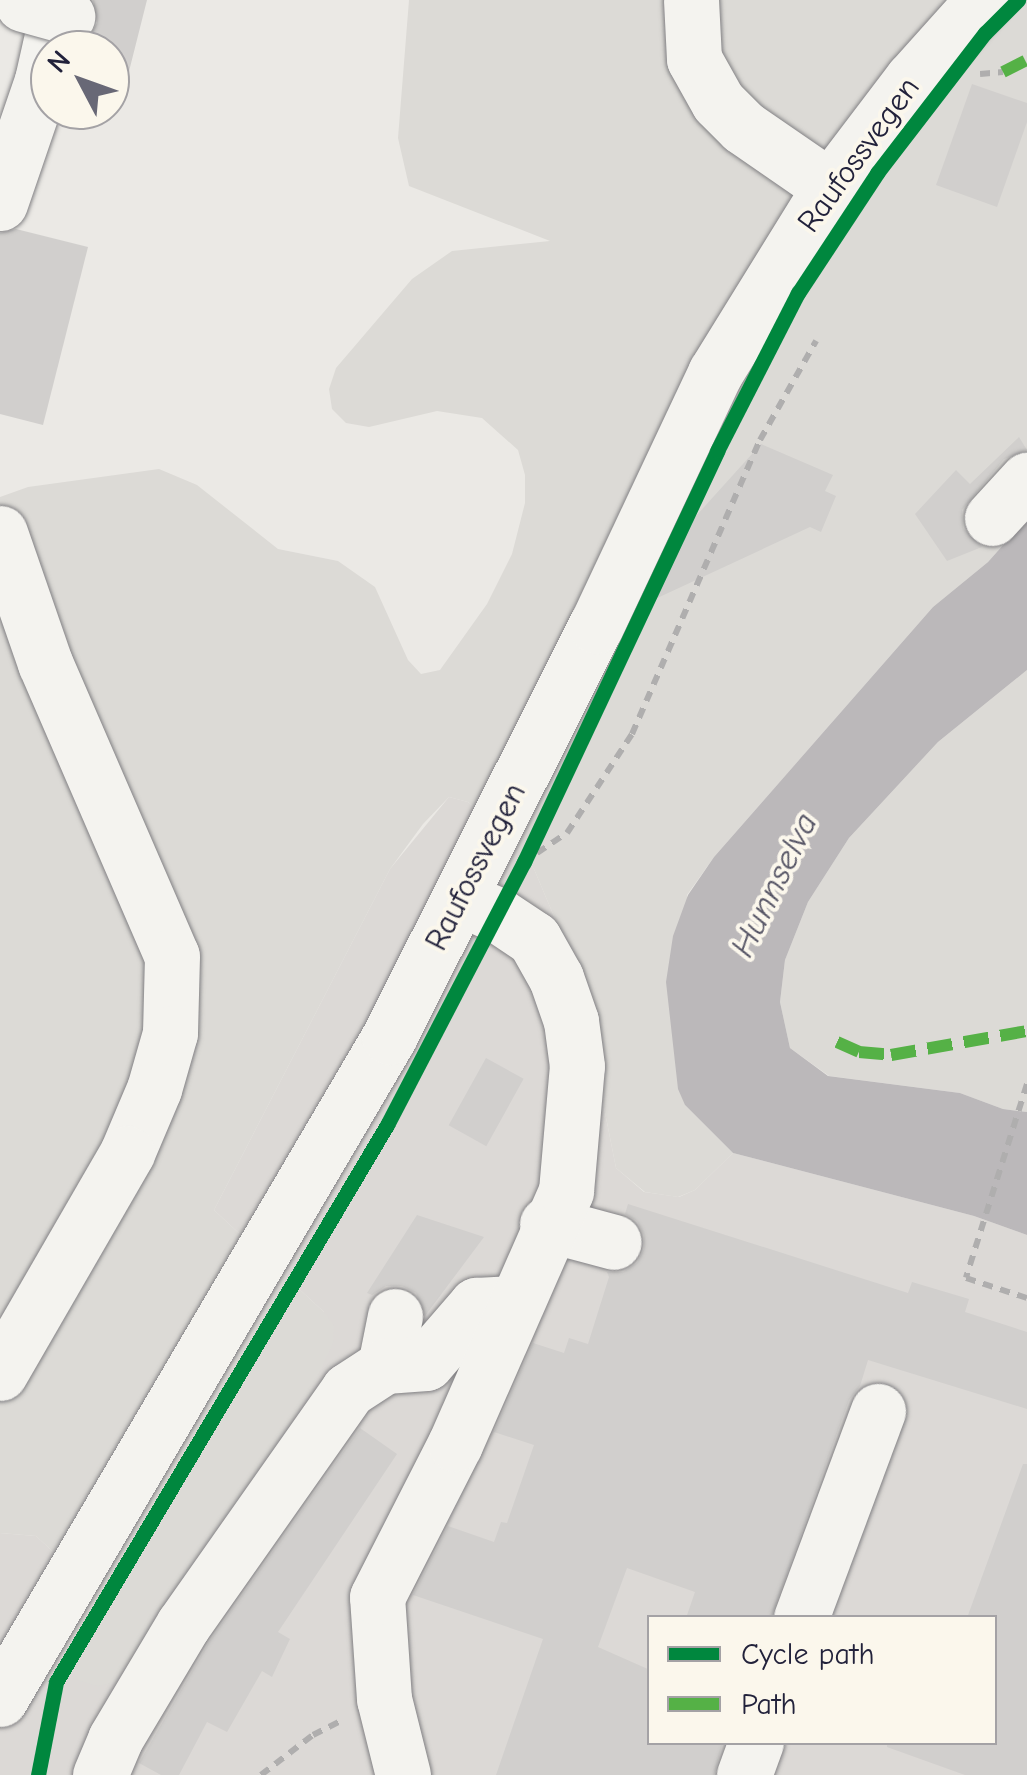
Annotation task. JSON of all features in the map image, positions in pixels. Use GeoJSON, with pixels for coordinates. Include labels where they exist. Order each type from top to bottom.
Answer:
{"type":"FeatureCollection","features":[{"type":"Feature","properties":{"kind":"main road"},"geometry":{"type":"LineString","coordinates":[[690,0],[694,59],[718,102],[743,127],[830,188]]}},
{"type":"Feature","properties":{"kind":"main road"},"geometry":{"type":"LineString","coordinates":[[0,203],[42,80],[40,5]]}},
{"type":"Feature","properties":{"kind":"main road","name":"Raufossvegen"},"geometry":{"type":"LineString","coordinates":[[0,1699],[253,1274],[389,1036],[461,899],[715,372],[868,133],[966,18]]}},
{"type":"Feature","properties":{"kind":"main road"},"geometry":{"type":"LineString","coordinates":[[0,533],[65,711],[172,956],[170,1033],[154,1089],[126,1153],[0,1374]]}},
{"type":"Feature","properties":{"kind":"main road"},"geometry":{"type":"LineString","coordinates":[[403,1775],[384,1699],[377,1597],[456,1444],[548,1224],[566,1190],[577,1066],[571,1021],[556,978],[534,939],[498,915],[461,899]]}},
{"type":"Feature","properties":{"kind":"main road"},"geometry":{"type":"LineString","coordinates":[[548,1224],[614,1242]]}},
{"type":"Feature","properties":{"kind":"main road"},"geometry":{"type":"LineString","coordinates":[[100,1775],[115,1739],[183,1625],[348,1390],[390,1341],[426,1363],[476,1305],[514,1303]]}},
{"type":"Feature","properties":{"kind":"main road"},"geometry":{"type":"LineString","coordinates":[[785,1615],[878,1411]]}},
{"type":"Feature","properties":{"kind":"main road"},"geometry":{"type":"LineString","coordinates":[[744,1775],[755,1745]]}},
{"type":"Feature","properties":{"kind":"path"},"geometry":{"type":"LineString","coordinates":[[524,862],[567,833],[632,734],[760,440],[816,341]]}},
{"type":"Feature","properties":{"kind":"path"},"geometry":{"type":"LineString","coordinates":[[1027,1084],[966,1278],[1027,1298]]}},
{"type":"Feature","properties":{"kind":"path"},"geometry":{"type":"LineString","coordinates":[[261,1775],[312,1735],[384,1699]]}},
{"type":"Feature","properties":{"kind":"shaded area"},"geometry":{"type":"Polygon","coordinates":[[[409,0],[1027,0],[1027,518],[988,562],[933,607],[714,857],[687,895],[685,1105],[733,1153],[695,1190],[678,1197],[645,1192],[616,1168],[577,971],[534,869],[511,839],[468,802],[449,797],[423,824],[390,869],[214,1210],[324,1312],[334,1326],[333,1343],[310,1393],[142,1655],[116,1682],[98,1686],[80,1681],[56,1653],[63,1561],[36,1536],[0,1533],[0,497],[28,487],[159,469],[197,485],[278,549],[338,561],[375,587],[408,660],[421,674],[440,670],[487,604],[512,554],[525,503],[525,475],[518,450],[482,418],[437,411],[369,427],[346,423],[332,409],[329,389],[336,368],[412,279],[452,251],[550,241],[409,186],[398,138],[409,0]]]}},
{"type":"Feature","properties":{"kind":"shaded area"},"geometry":{"type":"Polygon","coordinates":[[[1027,670],[1027,1112],[1003,1109],[960,1093],[829,1076],[790,1048],[780,1002],[785,960],[808,902],[849,838],[938,742],[1027,670]]]}},
{"type":"Feature","properties":{"kind":"shaded area"},"geometry":{"type":"Polygon","coordinates":[[[449,797],[468,802],[511,839],[534,869],[577,971],[616,1168],[644,1192],[679,1197],[695,1190],[733,1153],[974,1216],[1027,1235],[1027,1775],[0,1775],[0,1533],[36,1536],[63,1561],[324,1312],[214,1210],[390,869],[449,797]]]}},
{"type":"Feature","properties":{"kind":"water","name":"Hunnselva"},"geometry":{"type":"Polygon","coordinates":[[[1027,518],[1027,670],[938,742],[849,838],[808,902],[785,960],[780,1002],[790,1048],[828,1076],[960,1093],[1003,1109],[1027,1112],[1027,1235],[974,1216],[733,1153],[685,1105],[678,1089],[666,982],[673,936],[688,895],[714,857],[933,607],[988,562],[1027,518]]]}},
{"type":"Feature","properties":{"kind":"building"},"geometry":{"type":"Polygon","coordinates":[[[93,0],[147,0],[130,67],[130,30],[93,30],[97,23],[93,0]]]}},
{"type":"Feature","properties":{"kind":"building"},"geometry":{"type":"Polygon","coordinates":[[[972,84],[1027,103],[1027,122],[997,207],[936,185],[972,84]]]}},
{"type":"Feature","properties":{"kind":"building"},"geometry":{"type":"Polygon","coordinates":[[[16,229],[88,247],[43,425],[0,414],[0,233],[16,229]]]}},
{"type":"Feature","properties":{"kind":"building"},"geometry":{"type":"Polygon","coordinates":[[[1019,437],[1027,450],[1004,459],[962,510],[963,528],[982,547],[947,561],[915,514],[956,470],[970,484],[1019,437]]]}},
{"type":"Feature","properties":{"kind":"building"},"geometry":{"type":"Polygon","coordinates":[[[761,444],[833,475],[825,491],[836,496],[821,532],[810,527],[640,606],[668,547],[761,444]]]}},
{"type":"Feature","properties":{"kind":"building"},"geometry":{"type":"Polygon","coordinates":[[[486,1058],[524,1079],[486,1146],[449,1125],[486,1058]]]}},
{"type":"Feature","properties":{"kind":"building"},"geometry":{"type":"Polygon","coordinates":[[[628,1204],[908,1293],[912,1282],[969,1299],[965,1312],[1027,1332],[1027,1409],[868,1360],[860,1386],[849,1400],[772,1615],[687,1615],[695,1592],[627,1568],[598,1647],[647,1669],[647,1745],[722,1745],[714,1775],[496,1775],[543,1639],[413,1595],[448,1526],[494,1542],[501,1522],[507,1523],[534,1445],[494,1432],[533,1343],[564,1353],[569,1338],[588,1344],[609,1277],[607,1272],[623,1272],[637,1263],[644,1249],[644,1235],[637,1221],[625,1214],[628,1204]]]}},
{"type":"Feature","properties":{"kind":"building"},"geometry":{"type":"Polygon","coordinates":[[[417,1215],[484,1237],[425,1316],[416,1293],[402,1286],[386,1286],[372,1295],[367,1293],[417,1215]]]}},
{"type":"Feature","properties":{"kind":"building"},"geometry":{"type":"Polygon","coordinates":[[[360,1428],[397,1454],[278,1632],[290,1639],[272,1677],[262,1671],[227,1732],[207,1722],[179,1775],[161,1775],[139,1763],[209,1642],[360,1428]]]}},
{"type":"Feature","properties":{"kind":"building"},"geometry":{"type":"Polygon","coordinates":[[[1023,1464],[1027,1464],[1027,1775],[965,1775],[887,1747],[997,1745],[997,1615],[968,1615],[1023,1464]]]}},
{"type":"Feature","properties":{"kind":"marked path"},"geometry":{"type":"LineString","coordinates":[[1003,72],[1027,60]]}},
{"type":"Feature","properties":{"kind":"marked path"},"geometry":{"type":"LineString","coordinates":[[837,1042],[859,1052],[891,1055],[1027,1031]]}},
{"type":"Feature","properties":{"kind":"cycle path"},"geometry":{"type":"LineString","coordinates":[[38,1775],[56,1682],[387,1125],[524,862],[717,451],[798,293],[877,173],[985,33],[1018,0]]}}]}
